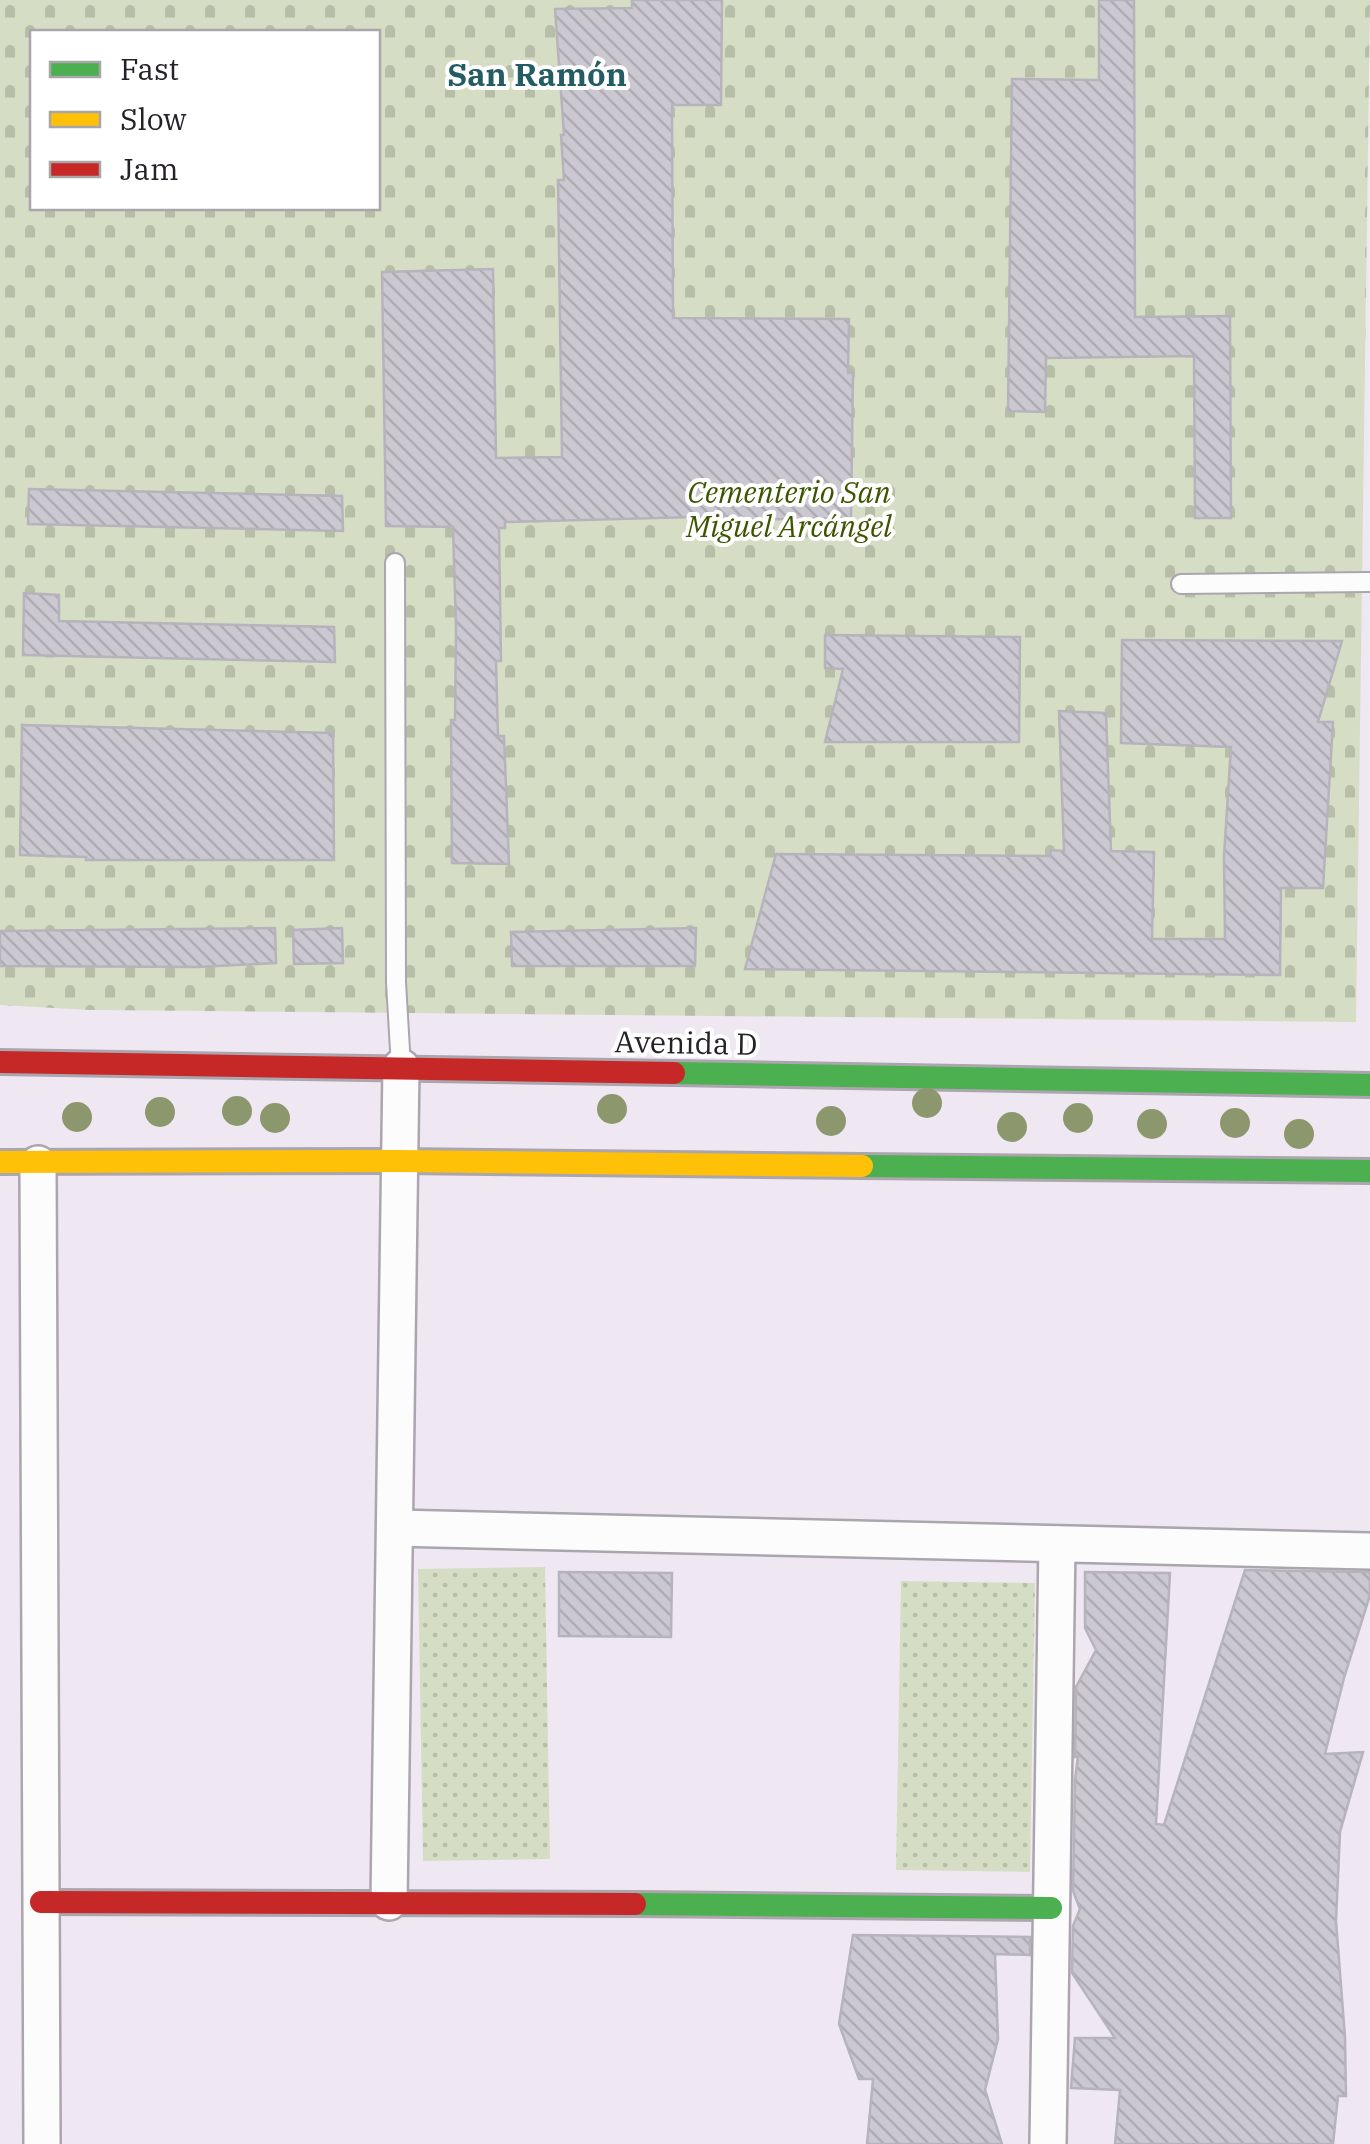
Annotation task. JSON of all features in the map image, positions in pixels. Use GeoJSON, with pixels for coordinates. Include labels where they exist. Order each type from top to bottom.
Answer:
{"type":"FeatureCollection","features":[{"type":"Feature","properties":{"kind":"main road","name":"Avenida D"},"geometry":{"type":"LineString","coordinates":[[0,1062],[1370,1085]]}},
{"type":"Feature","properties":{"kind":"main road"},"geometry":{"type":"LineString","coordinates":[[0,1162],[400,1161],[1370,1171]]}},
{"type":"Feature","properties":{"kind":"main road"},"geometry":{"type":"LineString","coordinates":[[41,1902],[1051,1908]]}},
{"type":"Feature","properties":{"kind":"street"},"geometry":{"type":"LineString","coordinates":[[389,1902],[401,1066]]}},
{"type":"Feature","properties":{"kind":"street"},"geometry":{"type":"LineString","coordinates":[[38,1164],[42,2144]]}},
{"type":"Feature","properties":{"kind":"street"},"geometry":{"type":"LineString","coordinates":[[396,1528],[1370,1551]]}},
{"type":"Feature","properties":{"kind":"street"},"geometry":{"type":"LineString","coordinates":[[1048,2144],[1057,1544]]}},
{"type":"Feature","properties":{"kind":"lane"},"geometry":{"type":"LineString","coordinates":[[395,563],[396,962],[401,1066]]}},
{"type":"Feature","properties":{"kind":"lane"},"geometry":{"type":"LineString","coordinates":[[1181,584],[1370,582]]}},
{"type":"Feature","properties":{"kind":"green space","name":"Cementerio San Miguel Arcángel"},"geometry":{"type":"Polygon","coordinates":[[[0,0],[1370,0],[1356,1022],[90,1010],[0,1005],[0,0]]]}},
{"type":"Feature","properties":{"kind":"green space"},"geometry":{"type":"Polygon","coordinates":[[[545,1567],[550,1859],[423,1861],[418,1569],[545,1567]]]}},
{"type":"Feature","properties":{"kind":"green space"},"geometry":{"type":"Polygon","coordinates":[[[901,1581],[1035,1583],[1030,1872],[896,1870],[901,1581]]]}},
{"type":"Feature","properties":{"kind":"building"},"geometry":{"type":"Polygon","coordinates":[[[632,0],[722,0],[721,105],[672,105],[673,318],[849,319],[848,373],[853,373],[851,518],[731,520],[731,516],[505,522],[505,528],[499,528],[501,661],[496,661],[498,736],[504,736],[509,864],[452,863],[451,720],[455,720],[456,628],[453,527],[386,526],[382,272],[493,269],[496,458],[562,457],[558,180],[564,180],[564,135],[555,9],[632,8],[632,0]]]}},
{"type":"Feature","properties":{"kind":"building"},"geometry":{"type":"Polygon","coordinates":[[[1099,0],[1134,0],[1135,317],[1230,316],[1231,518],[1195,518],[1194,356],[1046,358],[1045,412],[1008,411],[1012,79],[1099,80],[1099,0]]]}},
{"type":"Feature","properties":{"kind":"building"},"geometry":{"type":"Polygon","coordinates":[[[29,489],[342,496],[343,531],[28,524],[29,489]]]}},
{"type":"Feature","properties":{"kind":"building"},"geometry":{"type":"Polygon","coordinates":[[[24,593],[59,595],[59,621],[334,627],[335,662],[23,655],[24,593]]]}},
{"type":"Feature","properties":{"kind":"building"},"geometry":{"type":"Polygon","coordinates":[[[825,635],[1020,637],[1019,742],[825,742],[843,669],[825,668],[825,635]]]}},
{"type":"Feature","properties":{"kind":"building"},"geometry":{"type":"Polygon","coordinates":[[[1122,640],[1342,641],[1318,722],[1333,722],[1323,888],[1281,888],[1280,975],[745,969],[776,854],[1050,856],[1051,850],[1064,851],[1059,711],[1106,713],[1111,851],[1154,852],[1152,939],[1225,939],[1224,856],[1231,747],[1121,743],[1122,640]]]}},
{"type":"Feature","properties":{"kind":"building"},"geometry":{"type":"Polygon","coordinates":[[[22,725],[333,733],[334,860],[86,860],[20,855],[22,725]]]}},
{"type":"Feature","properties":{"kind":"building"},"geometry":{"type":"Polygon","coordinates":[[[275,928],[276,963],[198,967],[0,966],[0,931],[275,928]]]}},
{"type":"Feature","properties":{"kind":"building"},"geometry":{"type":"Polygon","coordinates":[[[342,928],[343,963],[294,964],[293,930],[342,928]]]}},
{"type":"Feature","properties":{"kind":"building"},"geometry":{"type":"Polygon","coordinates":[[[696,928],[695,966],[512,966],[511,932],[696,928]]]}},
{"type":"Feature","properties":{"kind":"building"},"geometry":{"type":"Polygon","coordinates":[[[1245,1570],[1370,1572],[1370,1595],[1325,1754],[1363,1752],[1340,1832],[1336,1921],[1346,2096],[1338,2096],[1333,2144],[1115,2144],[1120,2090],[1071,2088],[1075,2038],[1115,2038],[1072,1973],[1073,1926],[1080,1909],[1073,1891],[1078,1756],[1075,1757],[1076,1687],[1096,1650],[1085,1628],[1085,1572],[1170,1573],[1156,1824],[1164,1825],[1245,1570]]]}},
{"type":"Feature","properties":{"kind":"building"},"geometry":{"type":"Polygon","coordinates":[[[559,1572],[672,1573],[671,1637],[559,1636],[559,1572]]]}},
{"type":"Feature","properties":{"kind":"building"},"geometry":{"type":"Polygon","coordinates":[[[853,1935],[1030,1937],[1030,1955],[995,1954],[998,2039],[985,2090],[1002,2144],[867,2144],[873,2079],[859,2079],[839,2024],[853,1935]]]}},
{"type":"Feature","properties":{"kind":"traffic: fast"},"geometry":{"type":"LineString","coordinates":[[674,1073],[1370,1085]]}},
{"type":"Feature","properties":{"kind":"traffic: fast"},"geometry":{"type":"LineString","coordinates":[[862,1166],[1370,1171]]}},
{"type":"Feature","properties":{"kind":"traffic: fast"},"geometry":{"type":"LineString","coordinates":[[635,1904],[1051,1908]]}},
{"type":"Feature","properties":{"kind":"traffic: slow"},"geometry":{"type":"LineString","coordinates":[[0,1162],[862,1166]]}},
{"type":"Feature","properties":{"kind":"traffic: jam"},"geometry":{"type":"LineString","coordinates":[[0,1062],[674,1073]]}},
{"type":"Feature","properties":{"kind":"traffic: jam"},"geometry":{"type":"LineString","coordinates":[[41,1902],[635,1904]]}},
{"type":"Feature","properties":{"kind":"district","name":"San Ramón"},"geometry":{"type":"Point","coordinates":[537,74]}}]}
